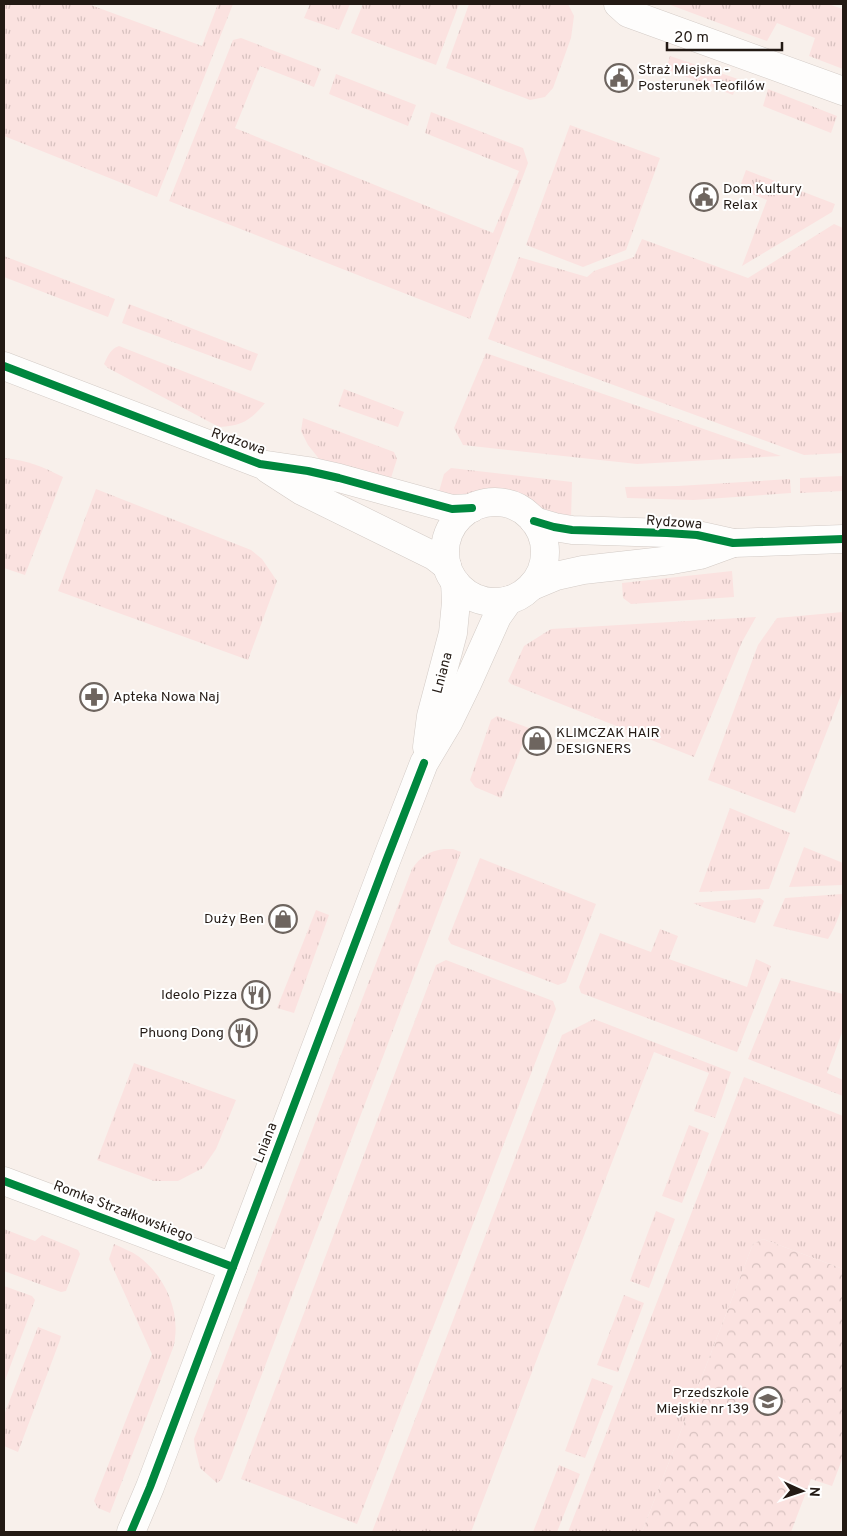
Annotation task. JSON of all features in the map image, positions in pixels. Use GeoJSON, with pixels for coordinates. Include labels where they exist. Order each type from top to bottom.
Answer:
{"type":"FeatureCollection","features":[{"type":"Feature","properties":{"kind":"street"},"geometry":{"type":"LineString","coordinates":[[618,4],[628,12],[843,91]]}},
{"type":"Feature","properties":{"kind":"street","name":"Rydzowa"},"geometry":{"type":"LineString","coordinates":[[4,366],[260,464],[302,491],[434,556],[451,574]]}},
{"type":"Feature","properties":{"kind":"street","name":"Rydzowa"},"geometry":{"type":"LineString","coordinates":[[260,464],[324,474],[452,509],[472,508]]}},
{"type":"Feature","properties":{"kind":"street"},"geometry":{"type":"LineString","coordinates":[[488,502],[505,503],[521,509],[534,521],[542,536],[546,552],[542,570],[532,586],[518,597],[500,602],[482,600],[467,593],[451,574],[446,550],[449,533],[458,519],[472,508],[488,502]]}},
{"type":"Feature","properties":{"kind":"street","name":"Rydzowa"},"geometry":{"type":"LineString","coordinates":[[534,521],[572,530],[687,534],[733,543],[843,539]]}},
{"type":"Feature","properties":{"kind":"street","name":"Rydzowa"},"geometry":{"type":"LineString","coordinates":[[532,586],[556,576],[583,570],[700,555],[733,543]]}},
{"type":"Feature","properties":{"kind":"street","name":"Lniana"},"geometry":{"type":"LineString","coordinates":[[424,763],[431,716],[453,633],[456,602],[451,574]]}},
{"type":"Feature","properties":{"kind":"street","name":"Lniana"},"geometry":{"type":"LineString","coordinates":[[131,1532],[150,1488],[424,763],[449,721],[497,617],[509,600]]}},
{"type":"Feature","properties":{"kind":"street","name":"Romka Strzałkowskiego"},"geometry":{"type":"LineString","coordinates":[[4,1181],[233,1267]]}},
{"type":"Feature","properties":{"kind":"green space"},"geometry":{"type":"Polygon","coordinates":[[[4,4],[88,4],[202,46],[218,4],[233,4],[157,197],[4,136],[4,4]]]}},
{"type":"Feature","properties":{"kind":"green space"},"geometry":{"type":"Polygon","coordinates":[[[310,4],[350,4],[339,30],[304,18],[310,4]]]}},
{"type":"Feature","properties":{"kind":"green space"},"geometry":{"type":"Polygon","coordinates":[[[363,4],[459,4],[436,65],[351,33],[363,4]]]}},
{"type":"Feature","properties":{"kind":"green space"},"geometry":{"type":"Polygon","coordinates":[[[469,4],[568,4],[574,16],[571,38],[553,88],[545,97],[530,100],[446,68],[469,4]]]}},
{"type":"Feature","properties":{"kind":"green space"},"geometry":{"type":"Polygon","coordinates":[[[668,4],[828,4],[843,9],[843,69],[809,56],[815,38],[777,23],[767,41],[668,4]]]}},
{"type":"Feature","properties":{"kind":"green space"},"geometry":{"type":"Polygon","coordinates":[[[241,38],[321,69],[314,87],[260,66],[235,128],[493,233],[519,171],[425,133],[431,112],[523,148],[528,163],[470,319],[169,201],[233,40],[241,38]]]}},
{"type":"Feature","properties":{"kind":"green space"},"geometry":{"type":"Polygon","coordinates":[[[670,56],[738,79],[733,95],[666,69],[670,56]]]}},
{"type":"Feature","properties":{"kind":"green space"},"geometry":{"type":"Polygon","coordinates":[[[336,74],[416,105],[408,126],[329,94],[336,74]]]}},
{"type":"Feature","properties":{"kind":"green space"},"geometry":{"type":"Polygon","coordinates":[[[768,89],[837,116],[831,133],[763,106],[768,89]]]}},
{"type":"Feature","properties":{"kind":"green space"},"geometry":{"type":"Polygon","coordinates":[[[570,125],[660,158],[626,250],[583,267],[526,245],[570,125]]]}},
{"type":"Feature","properties":{"kind":"green space"},"geometry":{"type":"Polygon","coordinates":[[[746,170],[835,204],[832,212],[742,266],[767,200],[739,189],[746,170]]]}},
{"type":"Feature","properties":{"kind":"green space"},"geometry":{"type":"Polygon","coordinates":[[[834,224],[843,228],[843,453],[804,455],[488,339],[519,257],[587,277],[594,271],[634,257],[642,239],[748,278],[834,224]]]}},
{"type":"Feature","properties":{"kind":"green space"},"geometry":{"type":"Polygon","coordinates":[[[4,256],[115,299],[108,317],[4,277],[4,256]]]}},
{"type":"Feature","properties":{"kind":"green space"},"geometry":{"type":"Polygon","coordinates":[[[129,304],[258,354],[251,371],[122,323],[129,304]]]}},
{"type":"Feature","properties":{"kind":"green space"},"geometry":{"type":"Polygon","coordinates":[[[119,346],[265,403],[245,421],[219,427],[108,368],[104,364],[107,358],[111,351],[119,346]]]}},
{"type":"Feature","properties":{"kind":"green space"},"geometry":{"type":"Polygon","coordinates":[[[486,353],[781,456],[637,464],[463,445],[454,428],[486,353]]]}},
{"type":"Feature","properties":{"kind":"green space"},"geometry":{"type":"Polygon","coordinates":[[[344,389],[404,412],[398,427],[338,406],[344,389]]]}},
{"type":"Feature","properties":{"kind":"green space"},"geometry":{"type":"Polygon","coordinates":[[[303,418],[394,452],[397,459],[390,481],[320,460],[308,445],[301,431],[303,418]]]}},
{"type":"Feature","properties":{"kind":"green space"},"geometry":{"type":"Polygon","coordinates":[[[4,458],[35,464],[63,477],[25,575],[4,568],[4,458]]]}},
{"type":"Feature","properties":{"kind":"green space"},"geometry":{"type":"Polygon","coordinates":[[[451,468],[572,482],[571,519],[543,510],[530,500],[512,492],[491,490],[466,496],[438,495],[444,474],[451,468]]]}},
{"type":"Feature","properties":{"kind":"green space"},"geometry":{"type":"Polygon","coordinates":[[[843,476],[843,491],[800,493],[800,478],[843,476]]]}},
{"type":"Feature","properties":{"kind":"green space"},"geometry":{"type":"Polygon","coordinates":[[[790,479],[791,493],[693,500],[627,498],[625,487],[678,486],[790,479]]]}},
{"type":"Feature","properties":{"kind":"green space"},"geometry":{"type":"Polygon","coordinates":[[[96,489],[251,550],[262,559],[277,581],[248,660],[58,591],[96,489]]]}},
{"type":"Feature","properties":{"kind":"green space"},"geometry":{"type":"Polygon","coordinates":[[[732,571],[734,597],[631,604],[623,598],[622,583],[732,571]]]}},
{"type":"Feature","properties":{"kind":"green space"},"geometry":{"type":"Polygon","coordinates":[[[843,612],[843,690],[795,813],[708,780],[758,645],[777,618],[843,612]]]}},
{"type":"Feature","properties":{"kind":"green space"},"geometry":{"type":"Polygon","coordinates":[[[756,617],[742,642],[694,757],[511,684],[508,681],[524,646],[551,629],[756,617]]]}},
{"type":"Feature","properties":{"kind":"green space"},"geometry":{"type":"Polygon","coordinates":[[[497,716],[529,728],[501,798],[475,787],[470,780],[491,720],[497,716]]]}},
{"type":"Feature","properties":{"kind":"green space"},"geometry":{"type":"Polygon","coordinates":[[[730,808],[790,833],[769,889],[699,892],[730,808]]]}},
{"type":"Feature","properties":{"kind":"green space"},"geometry":{"type":"Polygon","coordinates":[[[804,847],[843,863],[843,885],[789,887],[804,847]]]}},
{"type":"Feature","properties":{"kind":"green space"},"geometry":{"type":"Polygon","coordinates":[[[444,849],[453,849],[461,852],[222,1479],[217,1483],[200,1468],[194,1439],[412,869],[425,855],[444,849]]]}},
{"type":"Feature","properties":{"kind":"green space"},"geometry":{"type":"Polygon","coordinates":[[[480,858],[596,904],[566,982],[558,985],[451,944],[448,939],[480,858]]]}},
{"type":"Feature","properties":{"kind":"green space"},"geometry":{"type":"Polygon","coordinates":[[[843,894],[838,917],[828,939],[773,926],[785,898],[843,894]]]}},
{"type":"Feature","properties":{"kind":"green space"},"geometry":{"type":"Polygon","coordinates":[[[760,898],[764,901],[755,923],[693,903],[760,898]]]}},
{"type":"Feature","properties":{"kind":"green space"},"geometry":{"type":"Polygon","coordinates":[[[316,910],[329,915],[294,1013],[277,1008],[316,910]]]}},
{"type":"Feature","properties":{"kind":"green space"},"geometry":{"type":"Polygon","coordinates":[[[660,929],[678,936],[669,959],[747,987],[756,959],[771,966],[737,1052],[581,993],[579,987],[600,933],[651,952],[660,929]]]}},
{"type":"Feature","properties":{"kind":"green space"},"geometry":{"type":"Polygon","coordinates":[[[446,960],[553,1001],[556,1009],[357,1524],[241,1479],[436,965],[446,960]]]}},
{"type":"Feature","properties":{"kind":"green space"},"geometry":{"type":"Polygon","coordinates":[[[781,978],[843,994],[843,1030],[827,1073],[843,1080],[843,1096],[748,1059],[781,978]]]}},
{"type":"Feature","properties":{"kind":"green space"},"geometry":{"type":"Polygon","coordinates":[[[594,1019],[731,1072],[715,1118],[694,1111],[709,1073],[654,1052],[471,1532],[372,1532],[562,1035],[594,1019]]]}},
{"type":"Feature","properties":{"kind":"green space"},"geometry":{"type":"Polygon","coordinates":[[[134,1063],[236,1100],[216,1149],[203,1168],[178,1181],[154,1181],[97,1160],[134,1063]]]}},
{"type":"Feature","properties":{"kind":"green space"},"geometry":{"type":"Polygon","coordinates":[[[744,1077],[843,1116],[843,1269],[763,1239],[753,1244],[642,1532],[568,1532],[744,1077]]]}},
{"type":"Feature","properties":{"kind":"green space"},"geometry":{"type":"Polygon","coordinates":[[[689,1125],[709,1133],[682,1203],[662,1196],[689,1125]]]}},
{"type":"Feature","properties":{"kind":"green space"},"geometry":{"type":"Polygon","coordinates":[[[656,1211],[675,1219],[649,1288],[630,1281],[656,1211]]]}},
{"type":"Feature","properties":{"kind":"green space"},"geometry":{"type":"Polygon","coordinates":[[[4,1229],[35,1241],[42,1235],[78,1250],[80,1254],[66,1291],[61,1292],[4,1271],[4,1229]]]}},
{"type":"Feature","properties":{"kind":"green space","name":"Przedszkole Miejskie nr 139"},"geometry":{"type":"Polygon","coordinates":[[[763,1239],[843,1269],[843,1457],[832,1486],[811,1479],[791,1532],[642,1532],[753,1244],[763,1239]]]}},
{"type":"Feature","properties":{"kind":"green space"},"geometry":{"type":"Polygon","coordinates":[[[114,1244],[138,1256],[155,1272],[172,1303],[176,1326],[173,1347],[110,1513],[98,1508],[94,1501],[152,1354],[109,1259],[114,1244]]]}},
{"type":"Feature","properties":{"kind":"green space"},"geometry":{"type":"Polygon","coordinates":[[[4,1286],[32,1296],[35,1300],[4,1383],[4,1286]]]}},
{"type":"Feature","properties":{"kind":"green space"},"geometry":{"type":"Polygon","coordinates":[[[624,1295],[644,1303],[618,1372],[597,1365],[624,1295]]]}},
{"type":"Feature","properties":{"kind":"green space"},"geometry":{"type":"Polygon","coordinates":[[[38,1327],[61,1336],[18,1452],[4,1446],[4,1415],[38,1327]]]}},
{"type":"Feature","properties":{"kind":"green space"},"geometry":{"type":"Polygon","coordinates":[[[592,1378],[613,1386],[585,1458],[565,1451],[592,1378]]]}},
{"type":"Feature","properties":{"kind":"green space"},"geometry":{"type":"Polygon","coordinates":[[[559,1465],[580,1474],[557,1532],[533,1532],[559,1465]]]}},
{"type":"Feature","properties":{"kind":"cycle path"},"geometry":{"type":"LineString","coordinates":[[4,366],[260,464],[339,478],[452,509],[472,508]]}},
{"type":"Feature","properties":{"kind":"cycle path"},"geometry":{"type":"LineString","coordinates":[[534,521],[572,530],[697,535],[733,543],[843,539]]}},
{"type":"Feature","properties":{"kind":"cycle path"},"geometry":{"type":"LineString","coordinates":[[131,1532],[150,1487],[424,763]]}},
{"type":"Feature","properties":{"kind":"cycle path"},"geometry":{"type":"LineString","coordinates":[[4,1181],[233,1267]]}},
{"type":"Feature","properties":{"kind":"place","name":"Straż Miejska - Posterunek Teofilów"},"geometry":{"type":"Point","coordinates":[619,78]}},
{"type":"Feature","properties":{"kind":"place","name":"Dom Kultury Relax"},"geometry":{"type":"Point","coordinates":[704,197]}},
{"type":"Feature","properties":{"kind":"place","name":"Apteka Nowa Naj"},"geometry":{"type":"Point","coordinates":[94,697]}},
{"type":"Feature","properties":{"kind":"place","name":"KLIMCZAK HAIR DESIGNERS"},"geometry":{"type":"Point","coordinates":[537,741]}},
{"type":"Feature","properties":{"kind":"place","name":"Duży Ben"},"geometry":{"type":"Point","coordinates":[283,919]}},
{"type":"Feature","properties":{"kind":"place","name":"Ideolo Pizza"},"geometry":{"type":"Point","coordinates":[256,995]}},
{"type":"Feature","properties":{"kind":"place","name":"Phuong Dong"},"geometry":{"type":"Point","coordinates":[243,1033]}},
{"type":"Feature","properties":{"kind":"place","name":"Przedszkole Miejskie nr 139"},"geometry":{"type":"Point","coordinates":[768,1401]}}]}
